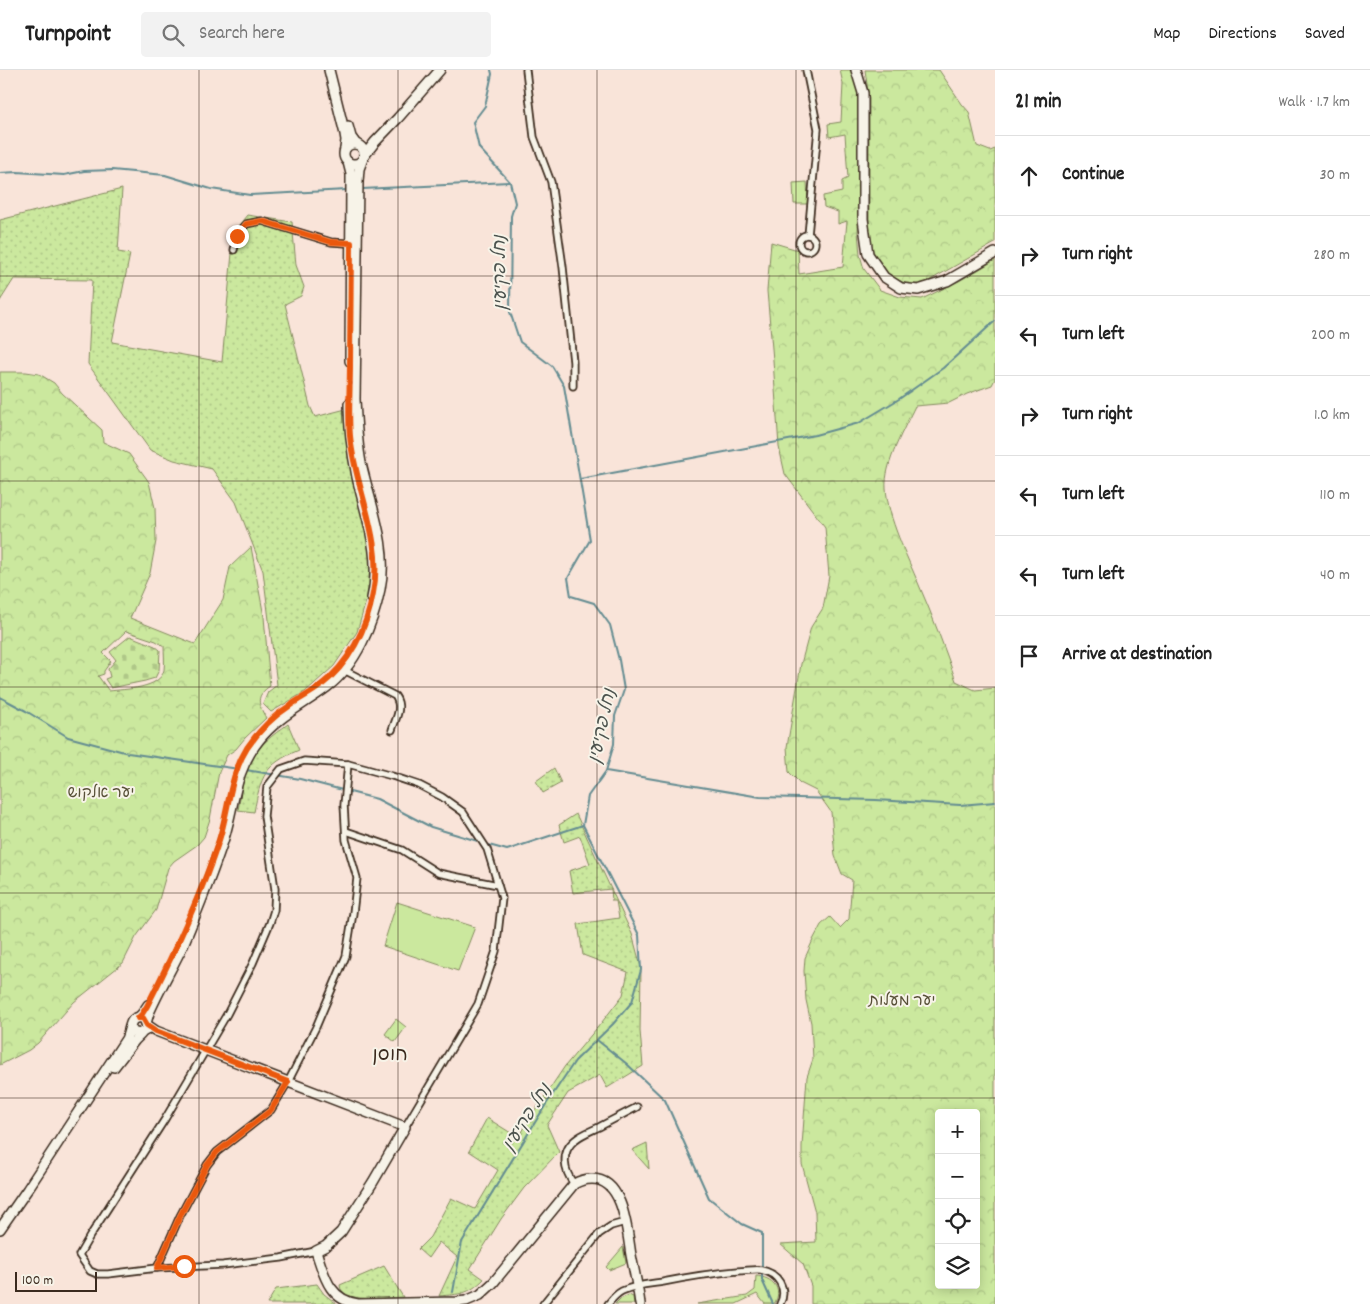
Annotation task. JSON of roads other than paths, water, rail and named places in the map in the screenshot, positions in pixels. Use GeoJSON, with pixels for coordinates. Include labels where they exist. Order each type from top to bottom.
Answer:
{"type":"FeatureCollection","features":[{"type":"Feature","properties":{"kind":"main road"},"geometry":{"type":"LineString","coordinates":[[0,1229],[126,1039],[131,1028],[131,1022],[142,1014],[147,1006],[182,935],[220,838],[232,782],[243,755],[254,739],[270,722],[288,707],[319,687],[345,662],[356,642],[371,606],[376,559],[352,452],[350,423],[351,174],[348,162],[344,156],[345,134],[328,70]]}},
{"type":"Feature","properties":{"kind":"main road"},"geometry":{"type":"LineString","coordinates":[[0,1235],[20,1210],[97,1090],[145,1029],[149,1013],[182,946],[220,850],[227,828],[236,784],[248,756],[273,725],[287,713],[327,687],[344,670],[356,652],[372,618],[381,587],[382,566],[378,533],[361,463],[356,428],[358,182],[364,150],[353,140],[350,132],[334,70]]}},
{"type":"Feature","properties":{"kind":"main road"},"geometry":{"type":"LineString","coordinates":[[348,162],[354,164],[363,158],[374,142],[440,70]]}},
{"type":"Feature","properties":{"kind":"main road"},"geometry":{"type":"LineString","coordinates":[[856,70],[863,93],[864,219],[868,254],[884,277],[901,288],[918,290],[947,281],[995,253]]}},
{"type":"Feature","properties":{"kind":"main road"},"geometry":{"type":"LineString","coordinates":[[345,149],[350,145],[368,145],[374,142]]}},
{"type":"Feature","properties":{"kind":"main road"},"geometry":{"type":"LineString","coordinates":[[138,1018],[143,1018],[145,1029]]}},
{"type":"Feature","properties":{"kind":"main road"},"geometry":{"type":"LineString","coordinates":[[131,1028],[136,1034],[145,1029],[156,1031],[405,1126],[373,1182],[341,1232],[332,1242],[316,1252],[328,1286],[339,1296],[352,1303],[447,1303],[466,1301],[480,1294],[493,1283],[574,1184],[589,1179],[602,1181],[609,1185],[618,1196],[625,1222],[640,1304]]}},
{"type":"Feature","properties":{"kind":"street"},"geometry":{"type":"LineString","coordinates":[[526,70],[534,137],[551,182],[563,266],[573,386]]}},
{"type":"Feature","properties":{"kind":"street"},"geometry":{"type":"LineString","coordinates":[[806,70],[818,129],[808,234]]}},
{"type":"Feature","properties":{"kind":"street"},"geometry":{"type":"LineString","coordinates":[[234,250],[237,236],[246,224],[262,221],[331,242],[351,243],[355,240],[358,233]]}},
{"type":"Feature","properties":{"kind":"street"},"geometry":{"type":"LineString","coordinates":[[344,670],[395,696],[400,706],[392,730]]}},
{"type":"Feature","properties":{"kind":"street"},"geometry":{"type":"LineString","coordinates":[[316,1252],[224,1265],[157,1268],[108,1274],[97,1274],[90,1271],[78,1255],[165,1119],[227,1014],[253,963],[274,910],[275,889],[264,816],[267,787],[280,769],[304,761],[348,764],[419,785],[442,797],[463,812],[487,850],[502,898],[496,951],[478,1004],[405,1126]]}},
{"type":"Feature","properties":{"kind":"street"},"geometry":{"type":"LineString","coordinates":[[157,1268],[180,1216],[207,1165],[217,1152],[271,1110],[288,1082],[316,1027],[346,956],[354,913],[357,878],[346,840],[344,805],[348,764]]}},
{"type":"Feature","properties":{"kind":"street"},"geometry":{"type":"LineString","coordinates":[[346,831],[402,850],[438,873],[498,885]]}},
{"type":"Feature","properties":{"kind":"street"},"geometry":{"type":"LineString","coordinates":[[574,1184],[568,1177],[564,1164],[566,1151],[570,1145],[579,1137],[637,1107]]}},
{"type":"Feature","properties":{"kind":"street"},"geometry":{"type":"LineString","coordinates":[[543,1304],[599,1234],[611,1226],[625,1222]]}},
{"type":"Feature","properties":{"kind":"street"},"geometry":{"type":"LineString","coordinates":[[608,1304],[619,1292],[637,1286],[708,1273],[759,1270],[772,1274],[777,1278],[784,1292],[780,1304]]}},
{"type":"Feature","properties":{"kind":"waterway","name":"נחל פקיעין"},"geometry":{"type":"LineString","coordinates":[[453,1292],[462,1242],[545,1106],[575,1061],[613,1024],[632,1002],[641,970],[639,935],[583,825],[588,796],[606,771],[614,744],[615,716],[624,690],[610,625],[594,603],[571,596],[568,578],[590,540],[564,386],[552,366],[520,342],[510,312],[511,216],[515,203],[510,182],[479,148],[473,122],[485,106],[492,74],[491,70]]}},
{"type":"Feature","properties":{"kind":"waterway"},"geometry":{"type":"LineString","coordinates":[[0,173],[17,172],[64,175],[84,171],[112,170],[165,175],[211,189],[250,195],[347,190]]}},
{"type":"Feature","properties":{"kind":"waterway"},"geometry":{"type":"LineString","coordinates":[[362,189],[509,182]]}},
{"type":"Feature","properties":{"kind":"waterway"},"geometry":{"type":"LineString","coordinates":[[580,479],[815,435],[859,423],[899,399],[943,368],[995,321]]}},
{"type":"Feature","properties":{"kind":"waterway"},"geometry":{"type":"LineString","coordinates":[[0,697],[68,737],[128,753],[239,769]]}},
{"type":"Feature","properties":{"kind":"waterway"},"geometry":{"type":"LineString","coordinates":[[246,770],[300,779],[377,799],[431,827],[481,842]]}},
{"type":"Feature","properties":{"kind":"waterway"},"geometry":{"type":"LineString","coordinates":[[606,771],[760,797],[876,800],[960,805],[995,802]]}},
{"type":"Feature","properties":{"kind":"waterway"},"geometry":{"type":"LineString","coordinates":[[485,844],[507,850],[583,825]]}},
{"type":"Feature","properties":{"kind":"waterway"},"geometry":{"type":"LineString","coordinates":[[597,1040],[627,1064],[665,1100],[709,1198],[742,1224],[762,1233],[762,1280],[773,1304]]}},
{"type":"Feature","properties":{"kind":"district","name":"חוסן"},"geometry":{"type":"Point","coordinates":[390,1053]}},
{"type":"Feature","properties":{"kind":"park label","name":"יער אלקוש"},"geometry":{"type":"Point","coordinates":[101,791]}},
{"type":"Feature","properties":{"kind":"park label","name":"יער מעלות"},"geometry":{"type":"Point","coordinates":[902,999]}}]}
